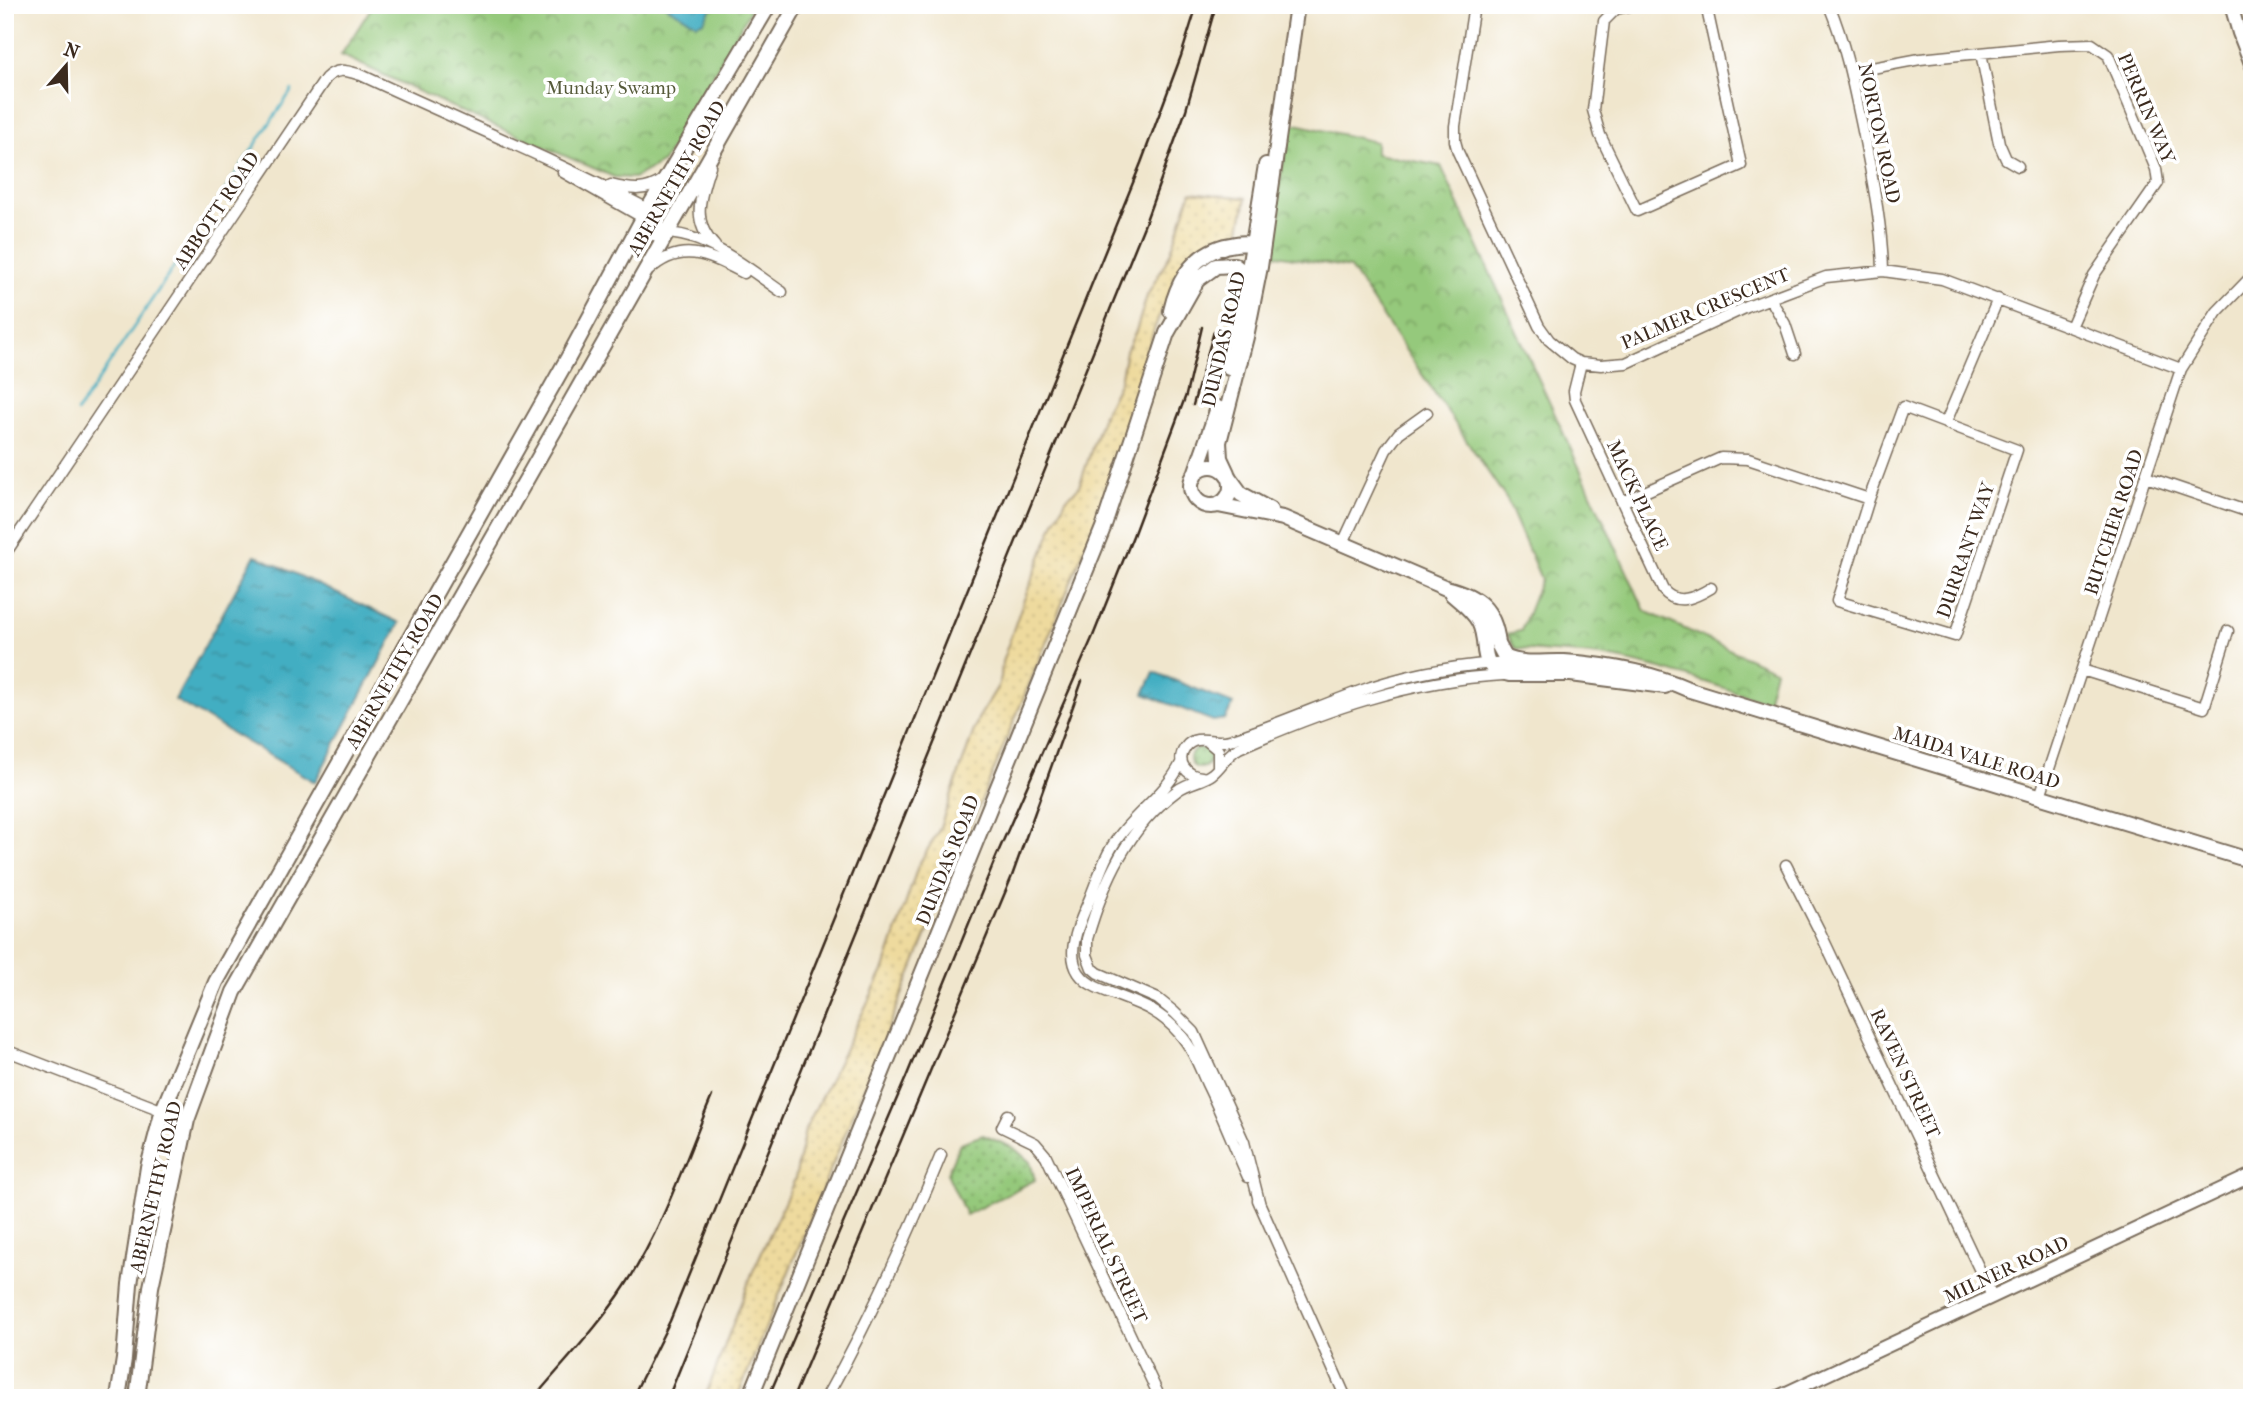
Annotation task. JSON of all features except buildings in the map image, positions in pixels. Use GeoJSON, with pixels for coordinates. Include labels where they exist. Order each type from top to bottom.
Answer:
{"type":"FeatureCollection","features":[{"type":"Feature","properties":{"kind":"main road","name":"ABERNETHY ROAD"},"geometry":{"type":"LineString","coordinates":[[118,1398],[130,1284],[146,1180],[163,1110],[216,982],[568,358],[646,214],[769,5]]}},
{"type":"Feature","properties":{"kind":"main road","name":"ABERNETHY ROAD"},"geometry":{"type":"LineString","coordinates":[[137,1398],[151,1287],[187,1120],[234,992],[654,255],[662,230],[679,212],[797,5]]}},
{"type":"Feature","properties":{"kind":"main road","name":"DUNDAS ROAD"},"geometry":{"type":"LineString","coordinates":[[1218,425],[1246,282],[1278,149],[1280,116],[1297,5]]}},
{"type":"Feature","properties":{"kind":"main road","name":"DUNDAS ROAD"},"geometry":{"type":"LineString","coordinates":[[1218,425],[1246,337],[1255,253],[1255,224],[1269,145],[1280,116]]}},
{"type":"Feature","properties":{"kind":"main road","name":"DUNDAS ROAD"},"geometry":{"type":"LineString","coordinates":[[750,1398],[1103,528],[1167,333],[1171,308],[1179,288],[1192,266],[1210,250],[1255,224]]}},
{"type":"Feature","properties":{"kind":"main road","name":"DUNDAS ROAD"},"geometry":{"type":"LineString","coordinates":[[1210,250],[1238,243],[1255,253]]}},
{"type":"Feature","properties":{"kind":"main road","name":"DUNDAS ROAD"},"geometry":{"type":"LineString","coordinates":[[1167,333],[1197,280],[1216,266],[1255,253]]}},
{"type":"Feature","properties":{"kind":"main road","name":"DUNDAS ROAD"},"geometry":{"type":"LineString","coordinates":[[1227,264],[1240,268],[1246,282]]}},
{"type":"Feature","properties":{"kind":"main road"},"geometry":{"type":"LineString","coordinates":[[1218,425],[1219,450],[1231,491],[1218,505]]}},
{"type":"Feature","properties":{"kind":"main road"},"geometry":{"type":"LineString","coordinates":[[1218,425],[1194,477],[1194,496],[1205,505],[1218,505],[1283,518]]}},
{"type":"Feature","properties":{"kind":"main road"},"geometry":{"type":"LineString","coordinates":[[1194,477],[1198,471],[1210,466],[1222,469],[1241,494],[1283,518],[1446,588],[1478,619],[1493,644],[1505,657],[1518,662]]}},
{"type":"Feature","properties":{"kind":"main road"},"geometry":{"type":"LineString","coordinates":[[1491,668],[1493,644]]}},
{"type":"Feature","properties":{"kind":"main road","name":"MAIDA VALE ROAD"},"geometry":{"type":"LineString","coordinates":[[1518,662],[1561,662],[1627,669],[1668,680],[1690,690],[2252,861]]}},
{"type":"Feature","properties":{"kind":"main road","name":"MAIDA VALE ROAD"},"geometry":{"type":"LineString","coordinates":[[1491,668],[1509,674],[1597,677],[1690,690]]}},
{"type":"Feature","properties":{"kind":"street"},"geometry":{"type":"LineString","coordinates":[[1474,5],[1455,126],[1458,152],[1539,326],[1558,348],[1581,363]]}},
{"type":"Feature","properties":{"kind":"street"},"geometry":{"type":"LineString","coordinates":[[1634,5],[1616,9],[1604,21],[1593,110],[1600,135],[1637,211],[1741,165],[1706,5]]}},
{"type":"Feature","properties":{"kind":"street","name":"NORTON ROAD"},"geometry":{"type":"LineString","coordinates":[[1829,5],[1851,72],[1880,217],[1883,271]]}},
{"type":"Feature","properties":{"kind":"street"},"geometry":{"type":"LineString","coordinates":[[2231,5],[2252,66]]}},
{"type":"Feature","properties":{"kind":"street","name":"PERRIN WAY"},"geometry":{"type":"LineString","coordinates":[[1851,72],[1920,59],[2081,44],[2092,44],[2112,61],[2156,169],[2158,183],[2094,275],[2071,327]]}},
{"type":"Feature","properties":{"kind":"street"},"geometry":{"type":"LineString","coordinates":[[1981,53],[1999,143],[2006,159],[2018,166]]}},
{"type":"Feature","properties":{"kind":"street","name":"ABBOTT ROAD"},"geometry":{"type":"LineString","coordinates":[[5,554],[329,74],[340,70],[361,75],[584,176],[646,214],[662,230],[720,250]]}},
{"type":"Feature","properties":{"kind":"street"},"geometry":{"type":"LineString","coordinates":[[636,286],[646,272],[662,260],[693,252],[719,260],[782,292],[720,250],[705,234],[699,222],[700,205],[717,145]]}},
{"type":"Feature","properties":{"kind":"street","name":"ABBOTT ROAD"},"geometry":{"type":"LineString","coordinates":[[536,156],[646,214]]}},
{"type":"Feature","properties":{"kind":"street"},"geometry":{"type":"LineString","coordinates":[[584,176],[637,190],[653,187],[664,180],[674,168]]}},
{"type":"Feature","properties":{"kind":"street"},"geometry":{"type":"LineString","coordinates":[[624,254],[640,239],[662,230]]}},
{"type":"Feature","properties":{"kind":"street","name":"PALMER CRESCENT"},"geometry":{"type":"LineString","coordinates":[[1581,363],[1626,363],[1770,298],[1826,277],[1883,271],[1942,279],[2181,369]]}},
{"type":"Feature","properties":{"kind":"street","name":"BUTCHER ROAD"},"geometry":{"type":"LineString","coordinates":[[2040,796],[2181,369],[2205,329],[2250,282]]}},
{"type":"Feature","properties":{"kind":"street"},"geometry":{"type":"LineString","coordinates":[[1770,298],[1785,324],[1795,355]]}},
{"type":"Feature","properties":{"kind":"street"},"geometry":{"type":"LineString","coordinates":[[1947,422],[1998,299]]}},
{"type":"Feature","properties":{"kind":"street","name":"MACK PLACE"},"geometry":{"type":"LineString","coordinates":[[1581,363],[1575,400],[1668,596],[1686,599],[1711,588]]}},
{"type":"Feature","properties":{"kind":"street","name":"DURRANT WAY"},"geometry":{"type":"LineString","coordinates":[[1903,407],[2017,450],[1955,636],[1837,601],[1869,499],[1903,407]]}},
{"type":"Feature","properties":{"kind":"street"},"geometry":{"type":"LineString","coordinates":[[1343,543],[1386,450],[1399,433],[1427,413]]}},
{"type":"Feature","properties":{"kind":"street"},"geometry":{"type":"LineString","coordinates":[[1622,502],[1727,457],[1748,459],[1869,499]]}},
{"type":"Feature","properties":{"kind":"street"},"geometry":{"type":"LineString","coordinates":[[2146,477],[2252,513]]}},
{"type":"Feature","properties":{"kind":"street"},"geometry":{"type":"LineString","coordinates":[[2082,670],[2204,708],[2228,631]]}},
{"type":"Feature","properties":{"kind":"street"},"geometry":{"type":"LineString","coordinates":[[1472,665],[1493,644]]}},
{"type":"Feature","properties":{"kind":"street","name":"MAIDA VALE ROAD"},"geometry":{"type":"LineString","coordinates":[[1491,668],[1518,662]]}},
{"type":"Feature","properties":{"kind":"street"},"geometry":{"type":"LineString","coordinates":[[1346,1398],[1194,1055],[1182,1036],[1160,1014],[1090,983],[1079,972],[1073,956],[1076,932],[1114,843],[1170,782],[1181,763],[1185,746],[1195,740],[1228,740],[1371,687],[1430,671],[1472,665],[1491,668]]}},
{"type":"Feature","properties":{"kind":"street"},"geometry":{"type":"LineString","coordinates":[[1260,1205],[1244,1142],[1194,1032],[1158,999],[1092,968],[1086,947],[1111,873],[1127,843],[1168,798],[1187,784],[1212,774],[1226,757],[1239,748],[1342,707],[1403,688],[1491,668]]}},
{"type":"Feature","properties":{"kind":"street"},"geometry":{"type":"LineString","coordinates":[[1205,740],[1217,750],[1218,766]]}},
{"type":"Feature","properties":{"kind":"street"},"geometry":{"type":"LineString","coordinates":[[1181,763],[1187,773],[1202,778]]}},
{"type":"Feature","properties":{"kind":"street","name":"RAVEN STREET"},"geometry":{"type":"LineString","coordinates":[[1786,865],[1992,1296]]}},
{"type":"Feature","properties":{"kind":"street"},"geometry":{"type":"LineString","coordinates":[[5,1050],[187,1120]]}},
{"type":"Feature","properties":{"kind":"street"},"geometry":{"type":"LineString","coordinates":[[997,1139],[1008,1115]]}},
{"type":"Feature","properties":{"kind":"street","name":"IMPERIAL STREET"},"geometry":{"type":"LineString","coordinates":[[1002,1127],[1035,1143],[1046,1156],[1160,1398]]}},
{"type":"Feature","properties":{"kind":"street"},"geometry":{"type":"LineString","coordinates":[[826,1398],[874,1306],[941,1155]]}},
{"type":"Feature","properties":{"kind":"street","name":"MILNER ROAD"},"geometry":{"type":"LineString","coordinates":[[1776,1398],[2252,1175]]}},
{"type":"Feature","properties":{"kind":"green space","name":"Munday Swamp"},"geometry":{"type":"Polygon","coordinates":[[[373,5],[753,5],[663,162],[634,178],[614,177],[463,112],[341,55],[373,5]]]}},
{"type":"Feature","properties":{"kind":"green space"},"geometry":{"type":"Polygon","coordinates":[[[1291,123],[1376,142],[1376,154],[1441,166],[1645,611],[1775,670],[1767,702],[1646,665],[1595,655],[1515,648],[1507,634],[1521,631],[1541,579],[1507,500],[1350,268],[1266,253],[1291,123]]]}},
{"type":"Feature","properties":{"kind":"green space"},"geometry":{"type":"Polygon","coordinates":[[[1200,748],[1207,751],[1210,758],[1207,765],[1200,768],[1193,765],[1190,758],[1193,751],[1200,748]]]}},
{"type":"Feature","properties":{"kind":"green space"},"geometry":{"type":"Polygon","coordinates":[[[983,1135],[1014,1148],[1030,1162],[1035,1180],[966,1215],[947,1173],[960,1143],[983,1135]]]}},
{"type":"Feature","properties":{"kind":"sand"},"geometry":{"type":"Polygon","coordinates":[[[1191,192],[1246,198],[1236,250],[1194,269],[1174,289],[1165,303],[1152,334],[1128,430],[1093,528],[737,1398],[702,1398],[707,1392],[753,1271],[795,1179],[805,1130],[884,969],[918,866],[939,830],[978,719],[998,686],[1002,662],[1055,522],[1066,499],[1079,487],[1103,415],[1120,381],[1126,351],[1136,331],[1147,296],[1170,254],[1191,192]]]}},
{"type":"Feature","properties":{"kind":"water"},"geometry":{"type":"Polygon","coordinates":[[[664,5],[713,5],[704,21],[697,24],[664,5]]]}},
{"type":"Feature","properties":{"kind":"water"},"geometry":{"type":"Polygon","coordinates":[[[255,555],[400,623],[315,782],[175,700],[255,555]]]}},
{"type":"Feature","properties":{"kind":"water"},"geometry":{"type":"Polygon","coordinates":[[[1154,672],[1233,704],[1225,719],[1213,721],[1144,694],[1154,672]]]}},
{"type":"Feature","properties":{"kind":"waterway"},"geometry":{"type":"LineString","coordinates":[[77,412],[292,90]]}},
{"type":"Feature","properties":{"kind":"railway"},"geometry":{"type":"LineString","coordinates":[[632,1398],[670,1321],[1141,163],[1197,5]]}},
{"type":"Feature","properties":{"kind":"railway"},"geometry":{"type":"LineString","coordinates":[[668,1398],[1144,226],[1186,110],[1216,5]]}},
{"type":"Feature","properties":{"kind":"railway"},"geometry":{"type":"LineString","coordinates":[[768,1398],[907,1075],[996,857],[1093,636],[1186,395],[1202,327]]}},
{"type":"Feature","properties":{"kind":"railway"},"geometry":{"type":"LineString","coordinates":[[1193,405],[1214,331]]}},
{"type":"Feature","properties":{"kind":"railway"},"geometry":{"type":"LineString","coordinates":[[793,1398],[1012,876],[1082,681]]}},
{"type":"Feature","properties":{"kind":"railway"},"geometry":{"type":"LineString","coordinates":[[534,1398],[604,1315],[639,1264],[673,1193],[712,1096]]}}]}
